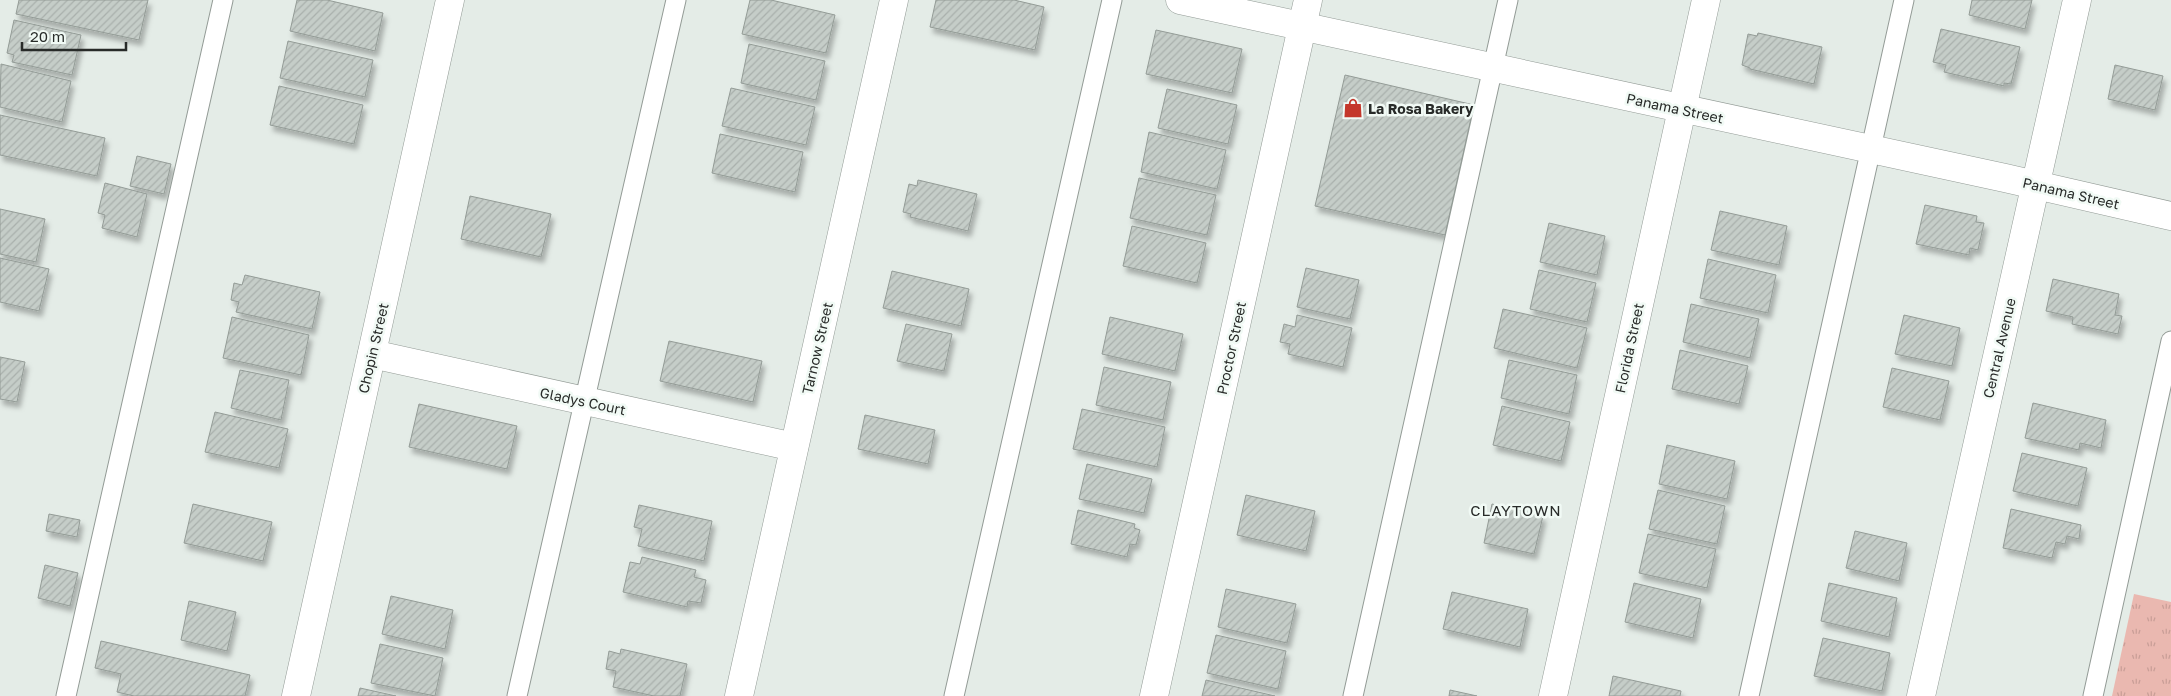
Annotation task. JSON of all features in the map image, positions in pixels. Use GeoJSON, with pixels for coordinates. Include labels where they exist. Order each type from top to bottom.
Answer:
{"type":"FeatureCollection","features":[{"type":"Feature","properties":{"kind":"street","name":"Chopin Street"},"geometry":{"type":"LineString","coordinates":[[296,696],[450,0]]}},
{"type":"Feature","properties":{"kind":"street","name":"Tarnow Street"},"geometry":{"type":"LineString","coordinates":[[739,696],[894,0]]}},
{"type":"Feature","properties":{"kind":"street","name":"Panama Street"},"geometry":{"type":"LineString","coordinates":[[1180,0],[1305,13],[1492,68],[2035,184],[2171,216]]}},
{"type":"Feature","properties":{"kind":"street","name":"Florida Street"},"geometry":{"type":"LineString","coordinates":[[1553,696],[1706,0]]}},
{"type":"Feature","properties":{"kind":"street","name":"Central Avenue"},"geometry":{"type":"LineString","coordinates":[[1922,696],[2077,0]]}},
{"type":"Feature","properties":{"kind":"street","name":"Proctor Street"},"geometry":{"type":"LineString","coordinates":[[1154,696],[1305,13]]}},
{"type":"Feature","properties":{"kind":"street","name":"Gladys Court"},"geometry":{"type":"LineString","coordinates":[[372,354],[794,447]]}},
{"type":"Feature","properties":{"kind":"lane"},"geometry":{"type":"LineString","coordinates":[[66,696],[223,0]]}},
{"type":"Feature","properties":{"kind":"lane"},"geometry":{"type":"LineString","coordinates":[[517,696],[676,0]]}},
{"type":"Feature","properties":{"kind":"lane"},"geometry":{"type":"LineString","coordinates":[[954,696],[1112,0]]}},
{"type":"Feature","properties":{"kind":"lane"},"geometry":{"type":"LineString","coordinates":[[1353,696],[1508,0]]}},
{"type":"Feature","properties":{"kind":"lane"},"geometry":{"type":"LineString","coordinates":[[1749,696],[1904,0]]}},
{"type":"Feature","properties":{"kind":"lane"},"geometry":{"type":"LineString","coordinates":[[2093,696],[2171,341]]}},
{"type":"Feature","properties":{"kind":"green space"},"geometry":{"type":"Polygon","coordinates":[[[2134,594],[2171,602],[2171,696],[2112,696],[2134,594]]]}},
{"type":"Feature","properties":{"kind":"building"},"geometry":{"type":"Polygon","coordinates":[[[19,0],[148,0],[139,40],[16,14],[19,0]]]}},
{"type":"Feature","properties":{"kind":"building"},"geometry":{"type":"Polygon","coordinates":[[[297,0],[327,0],[383,13],[375,51],[290,31],[297,0]]]}},
{"type":"Feature","properties":{"kind":"building"},"geometry":{"type":"Polygon","coordinates":[[[750,0],[771,0],[835,15],[826,53],[742,34],[750,0]]]}},
{"type":"Feature","properties":{"kind":"building"},"geometry":{"type":"Polygon","coordinates":[[[936,0],[1014,0],[1044,7],[1035,50],[930,27],[936,0]]]}},
{"type":"Feature","properties":{"kind":"building"},"geometry":{"type":"Polygon","coordinates":[[[1972,0],[2032,0],[2025,29],[1969,15],[1972,0]]]}},
{"type":"Feature","properties":{"kind":"building"},"geometry":{"type":"Polygon","coordinates":[[[14,20],[81,35],[72,75],[12,62],[14,55],[7,53],[14,20]]]}},
{"type":"Feature","properties":{"kind":"building"},"geometry":{"type":"Polygon","coordinates":[[[1941,29],[2020,47],[2011,84],[2004,83],[2004,86],[1944,72],[1946,65],[1933,62],[1941,29]]]}},
{"type":"Feature","properties":{"kind":"building"},"geometry":{"type":"Polygon","coordinates":[[[1156,30],[1242,49],[1232,93],[1146,74],[1156,30]]]}},
{"type":"Feature","properties":{"kind":"building"},"geometry":{"type":"Polygon","coordinates":[[[1758,33],[1822,47],[1814,84],[1750,69],[1742,65],[1748,34],[1757,36],[1758,33]]]}},
{"type":"Feature","properties":{"kind":"building"},"geometry":{"type":"Polygon","coordinates":[[[288,41],[373,60],[365,97],[280,78],[288,41]]]}},
{"type":"Feature","properties":{"kind":"building"},"geometry":{"type":"Polygon","coordinates":[[[749,44],[825,61],[816,100],[741,83],[749,44]]]}},
{"type":"Feature","properties":{"kind":"building"},"geometry":{"type":"Polygon","coordinates":[[[1,64],[71,81],[62,122],[0,107],[1,64]]]}},
{"type":"Feature","properties":{"kind":"building"},"geometry":{"type":"Polygon","coordinates":[[[2115,65],[2163,76],[2155,110],[2108,99],[2115,65]]]}},
{"type":"Feature","properties":{"kind":"building"},"geometry":{"type":"Polygon","coordinates":[[[1345,75],[1474,105],[1445,235],[1315,206],[1345,75]]]}},
{"type":"Feature","properties":{"kind":"building"},"geometry":{"type":"Polygon","coordinates":[[[279,86],[363,105],[354,144],[270,125],[279,86]]]}},
{"type":"Feature","properties":{"kind":"building"},"geometry":{"type":"Polygon","coordinates":[[[731,88],[815,107],[806,145],[722,126],[731,88]]]}},
{"type":"Feature","properties":{"kind":"building"},"geometry":{"type":"Polygon","coordinates":[[[1167,89],[1237,105],[1228,144],[1158,128],[1167,89]]]}},
{"type":"Feature","properties":{"kind":"building"},"geometry":{"type":"Polygon","coordinates":[[[0,115],[105,138],[97,176],[0,155],[0,115]]]}},
{"type":"Feature","properties":{"kind":"building"},"geometry":{"type":"Polygon","coordinates":[[[1149,132],[1226,150],[1217,189],[1141,172],[1149,132]]]}},
{"type":"Feature","properties":{"kind":"building"},"geometry":{"type":"Polygon","coordinates":[[[720,134],[803,152],[795,192],[712,173],[720,134]]]}},
{"type":"Feature","properties":{"kind":"building"},"geometry":{"type":"Polygon","coordinates":[[[137,156],[171,164],[164,194],[130,186],[137,156]]]}},
{"type":"Feature","properties":{"kind":"building"},"geometry":{"type":"Polygon","coordinates":[[[1139,178],[1216,195],[1207,235],[1130,218],[1139,178]]]}},
{"type":"Feature","properties":{"kind":"building"},"geometry":{"type":"Polygon","coordinates":[[[918,180],[977,194],[968,231],[910,217],[911,214],[903,212],[909,184],[917,186],[918,180]]]}},
{"type":"Feature","properties":{"kind":"building"},"geometry":{"type":"Polygon","coordinates":[[[105,183],[147,194],[137,237],[102,228],[105,215],[98,213],[105,183]]]}},
{"type":"Feature","properties":{"kind":"building"},"geometry":{"type":"Polygon","coordinates":[[[470,196],[551,214],[541,257],[461,239],[470,196]]]}},
{"type":"Feature","properties":{"kind":"building"},"geometry":{"type":"Polygon","coordinates":[[[1925,205],[1977,216],[1976,222],[1984,223],[1978,250],[1970,248],[1969,255],[1916,244],[1925,205]]]}},
{"type":"Feature","properties":{"kind":"building"},"geometry":{"type":"Polygon","coordinates":[[[0,209],[45,219],[36,262],[0,254],[0,209]]]}},
{"type":"Feature","properties":{"kind":"building"},"geometry":{"type":"Polygon","coordinates":[[[1720,211],[1787,226],[1779,265],[1711,250],[1720,211]]]}},
{"type":"Feature","properties":{"kind":"building"},"geometry":{"type":"Polygon","coordinates":[[[1549,223],[1605,236],[1597,275],[1540,262],[1549,223]]]}},
{"type":"Feature","properties":{"kind":"building"},"geometry":{"type":"Polygon","coordinates":[[[1132,226],[1206,243],[1197,283],[1123,266],[1132,226]]]}},
{"type":"Feature","properties":{"kind":"building"},"geometry":{"type":"Polygon","coordinates":[[[0,258],[49,269],[39,311],[0,302],[0,258]]]}},
{"type":"Feature","properties":{"kind":"building"},"geometry":{"type":"Polygon","coordinates":[[[1708,259],[1776,275],[1768,313],[1700,298],[1708,259]]]}},
{"type":"Feature","properties":{"kind":"building"},"geometry":{"type":"Polygon","coordinates":[[[1306,268],[1359,280],[1350,319],[1297,307],[1306,268]]]}},
{"type":"Feature","properties":{"kind":"building"},"geometry":{"type":"Polygon","coordinates":[[[1539,270],[1596,283],[1587,322],[1530,309],[1539,270]]]}},
{"type":"Feature","properties":{"kind":"building"},"geometry":{"type":"Polygon","coordinates":[[[892,271],[969,289],[961,326],[883,308],[892,271]]]}},
{"type":"Feature","properties":{"kind":"building"},"geometry":{"type":"Polygon","coordinates":[[[245,275],[320,292],[312,329],[236,312],[239,302],[231,300],[234,283],[242,285],[245,275]]]}},
{"type":"Feature","properties":{"kind":"building"},"geometry":{"type":"Polygon","coordinates":[[[2053,279],[2119,294],[2115,315],[2122,316],[2118,334],[2072,324],[2073,317],[2046,311],[2053,279]]]}},
{"type":"Feature","properties":{"kind":"building"},"geometry":{"type":"Polygon","coordinates":[[[1691,304],[1759,319],[1750,358],[1683,342],[1691,304]]]}},
{"type":"Feature","properties":{"kind":"building"},"geometry":{"type":"Polygon","coordinates":[[[1503,309],[1587,328],[1577,368],[1494,348],[1503,309]]]}},
{"type":"Feature","properties":{"kind":"building"},"geometry":{"type":"Polygon","coordinates":[[[1297,315],[1352,328],[1343,367],[1288,354],[1290,344],[1280,342],[1284,324],[1295,327],[1297,315]]]}},
{"type":"Feature","properties":{"kind":"building"},"geometry":{"type":"Polygon","coordinates":[[[1904,315],[1960,328],[1952,366],[1895,354],[1904,315]]]}},
{"type":"Feature","properties":{"kind":"building"},"geometry":{"type":"Polygon","coordinates":[[[232,317],[309,335],[301,375],[223,358],[232,317]]]}},
{"type":"Feature","properties":{"kind":"building"},"geometry":{"type":"Polygon","coordinates":[[[1110,317],[1183,334],[1175,371],[1102,354],[1110,317]]]}},
{"type":"Feature","properties":{"kind":"building"},"geometry":{"type":"Polygon","coordinates":[[[906,324],[952,334],[944,371],[897,361],[906,324]]]}},
{"type":"Feature","properties":{"kind":"building"},"geometry":{"type":"Polygon","coordinates":[[[669,341],[762,361],[753,402],[660,381],[669,341]]]}},
{"type":"Feature","properties":{"kind":"building"},"geometry":{"type":"Polygon","coordinates":[[[1680,350],[1748,366],[1739,404],[1672,389],[1680,350]]]}},
{"type":"Feature","properties":{"kind":"building"},"geometry":{"type":"Polygon","coordinates":[[[0,357],[25,362],[17,402],[0,399],[0,357]]]}},
{"type":"Feature","properties":{"kind":"building"},"geometry":{"type":"Polygon","coordinates":[[[1509,360],[1577,375],[1569,414],[1501,398],[1509,360]]]}},
{"type":"Feature","properties":{"kind":"building"},"geometry":{"type":"Polygon","coordinates":[[[1104,367],[1171,382],[1163,420],[1096,405],[1104,367]]]}},
{"type":"Feature","properties":{"kind":"building"},"geometry":{"type":"Polygon","coordinates":[[[1892,368],[1949,381],[1940,420],[1883,407],[1892,368]]]}},
{"type":"Feature","properties":{"kind":"building"},"geometry":{"type":"Polygon","coordinates":[[[240,370],[289,380],[281,420],[231,408],[240,370]]]}},
{"type":"Feature","properties":{"kind":"building"},"geometry":{"type":"Polygon","coordinates":[[[2033,403],[2106,420],[2101,448],[2080,443],[2079,450],[2025,438],[2033,403]]]}},
{"type":"Feature","properties":{"kind":"building"},"geometry":{"type":"Polygon","coordinates":[[[419,404],[517,426],[507,469],[409,447],[419,404]]]}},
{"type":"Feature","properties":{"kind":"building"},"geometry":{"type":"Polygon","coordinates":[[[1502,406],[1570,422],[1561,461],[1493,445],[1502,406]]]}},
{"type":"Feature","properties":{"kind":"building"},"geometry":{"type":"Polygon","coordinates":[[[1082,409],[1165,427],[1157,467],[1073,449],[1082,409]]]}},
{"type":"Feature","properties":{"kind":"building"},"geometry":{"type":"Polygon","coordinates":[[[215,412],[288,429],[279,468],[205,452],[215,412]]]}},
{"type":"Feature","properties":{"kind":"building"},"geometry":{"type":"Polygon","coordinates":[[[865,415],[935,430],[928,464],[858,449],[865,415]]]}},
{"type":"Feature","properties":{"kind":"building"},"geometry":{"type":"Polygon","coordinates":[[[1667,445],[1735,461],[1727,499],[1659,484],[1667,445]]]}},
{"type":"Feature","properties":{"kind":"building"},"geometry":{"type":"Polygon","coordinates":[[[2022,453],[2087,468],[2078,506],[2013,491],[2022,453]]]}},
{"type":"Feature","properties":{"kind":"building"},"geometry":{"type":"Polygon","coordinates":[[[1087,464],[1152,479],[1144,513],[1079,499],[1087,464]]]}},
{"type":"Feature","properties":{"kind":"building"},"geometry":{"type":"Polygon","coordinates":[[[1658,490],[1725,506],[1717,544],[1649,529],[1658,490]]]}},
{"type":"Feature","properties":{"kind":"building"},"geometry":{"type":"Polygon","coordinates":[[[1246,495],[1315,511],[1306,551],[1237,535],[1246,495]]]}},
{"type":"Feature","properties":{"kind":"building"},"geometry":{"type":"Polygon","coordinates":[[[193,504],[272,522],[263,561],[184,543],[193,504]]]}},
{"type":"Feature","properties":{"kind":"building"},"geometry":{"type":"Polygon","coordinates":[[[1492,504],[1543,516],[1534,554],[1484,543],[1492,504]]]}},
{"type":"Feature","properties":{"kind":"building"},"geometry":{"type":"Polygon","coordinates":[[[639,505],[712,521],[704,561],[638,546],[642,529],[634,527],[639,505]]]}},
{"type":"Feature","properties":{"kind":"building"},"geometry":{"type":"Polygon","coordinates":[[[2011,509],[2081,525],[2079,539],[2067,536],[2065,544],[2056,542],[2052,558],[2003,548],[2011,509]]]}},
{"type":"Feature","properties":{"kind":"building"},"geometry":{"type":"Polygon","coordinates":[[[1078,510],[1135,524],[1134,528],[1140,530],[1136,545],[1130,544],[1127,557],[1071,544],[1078,510]]]}},
{"type":"Feature","properties":{"kind":"building"},"geometry":{"type":"Polygon","coordinates":[[[49,514],[80,520],[77,537],[46,531],[49,514]]]}},
{"type":"Feature","properties":{"kind":"building"},"geometry":{"type":"Polygon","coordinates":[[[1855,531],[1907,543],[1899,581],[1846,568],[1855,531]]]}},
{"type":"Feature","properties":{"kind":"building"},"geometry":{"type":"Polygon","coordinates":[[[1648,534],[1716,549],[1707,588],[1639,573],[1648,534]]]}},
{"type":"Feature","properties":{"kind":"building"},"geometry":{"type":"Polygon","coordinates":[[[642,557],[696,570],[694,577],[706,580],[701,603],[688,601],[687,607],[623,592],[630,562],[640,564],[642,557]]]}},
{"type":"Feature","properties":{"kind":"building"},"geometry":{"type":"Polygon","coordinates":[[[45,565],[78,573],[70,606],[38,598],[45,565]]]}},
{"type":"Feature","properties":{"kind":"building"},"geometry":{"type":"Polygon","coordinates":[[[1634,583],[1701,599],[1693,638],[1625,622],[1634,583]]]}},
{"type":"Feature","properties":{"kind":"building"},"geometry":{"type":"Polygon","coordinates":[[[1829,583],[1897,598],[1889,637],[1821,621],[1829,583]]]}},
{"type":"Feature","properties":{"kind":"building"},"geometry":{"type":"Polygon","coordinates":[[[1226,589],[1296,604],[1287,643],[1218,627],[1226,589]]]}},
{"type":"Feature","properties":{"kind":"building"},"geometry":{"type":"Polygon","coordinates":[[[1452,592],[1528,609],[1520,647],[1443,629],[1452,592]]]}},
{"type":"Feature","properties":{"kind":"building"},"geometry":{"type":"Polygon","coordinates":[[[391,596],[453,610],[445,649],[382,634],[391,596]]]}},
{"type":"Feature","properties":{"kind":"building"},"geometry":{"type":"Polygon","coordinates":[[[189,601],[236,612],[227,651],[181,640],[189,601]]]}},
{"type":"Feature","properties":{"kind":"building"},"geometry":{"type":"Polygon","coordinates":[[[1216,635],[1286,651],[1278,689],[1207,673],[1216,635]]]}},
{"type":"Feature","properties":{"kind":"building"},"geometry":{"type":"Polygon","coordinates":[[[1823,638],[1890,653],[1882,691],[1814,676],[1823,638]]]}},
{"type":"Feature","properties":{"kind":"building"},"geometry":{"type":"Polygon","coordinates":[[[101,641],[250,675],[245,696],[134,696],[117,692],[121,674],[95,668],[101,641]]]}},
{"type":"Feature","properties":{"kind":"building"},"geometry":{"type":"Polygon","coordinates":[[[380,644],[443,658],[435,696],[371,683],[380,644]]]}},
{"type":"Feature","properties":{"kind":"building"},"geometry":{"type":"Polygon","coordinates":[[[621,649],[687,664],[680,696],[654,696],[613,687],[616,671],[606,669],[609,651],[620,654],[621,649]]]}},
{"type":"Feature","properties":{"kind":"building"},"geometry":{"type":"Polygon","coordinates":[[[1613,676],[1681,691],[1680,696],[1609,696],[1613,676]]]}},
{"type":"Feature","properties":{"kind":"building"},"geometry":{"type":"Polygon","coordinates":[[[1206,680],[1275,696],[1202,696],[1206,680]]]}},
{"type":"Feature","properties":{"kind":"building"},"geometry":{"type":"Polygon","coordinates":[[[360,688],[396,696],[358,696],[360,688]]]}},
{"type":"Feature","properties":{"kind":"building"},"geometry":{"type":"Polygon","coordinates":[[[1450,690],[1477,696],[1449,696],[1450,690]]]}},
{"type":"Feature","properties":{"kind":"place","name":"La Rosa Bakery"},"geometry":{"type":"Point","coordinates":[1353,108]}},
{"type":"Feature","properties":{"kind":"district","name":"CLAYTOWN"},"geometry":{"type":"Point","coordinates":[1516,510]}}]}
